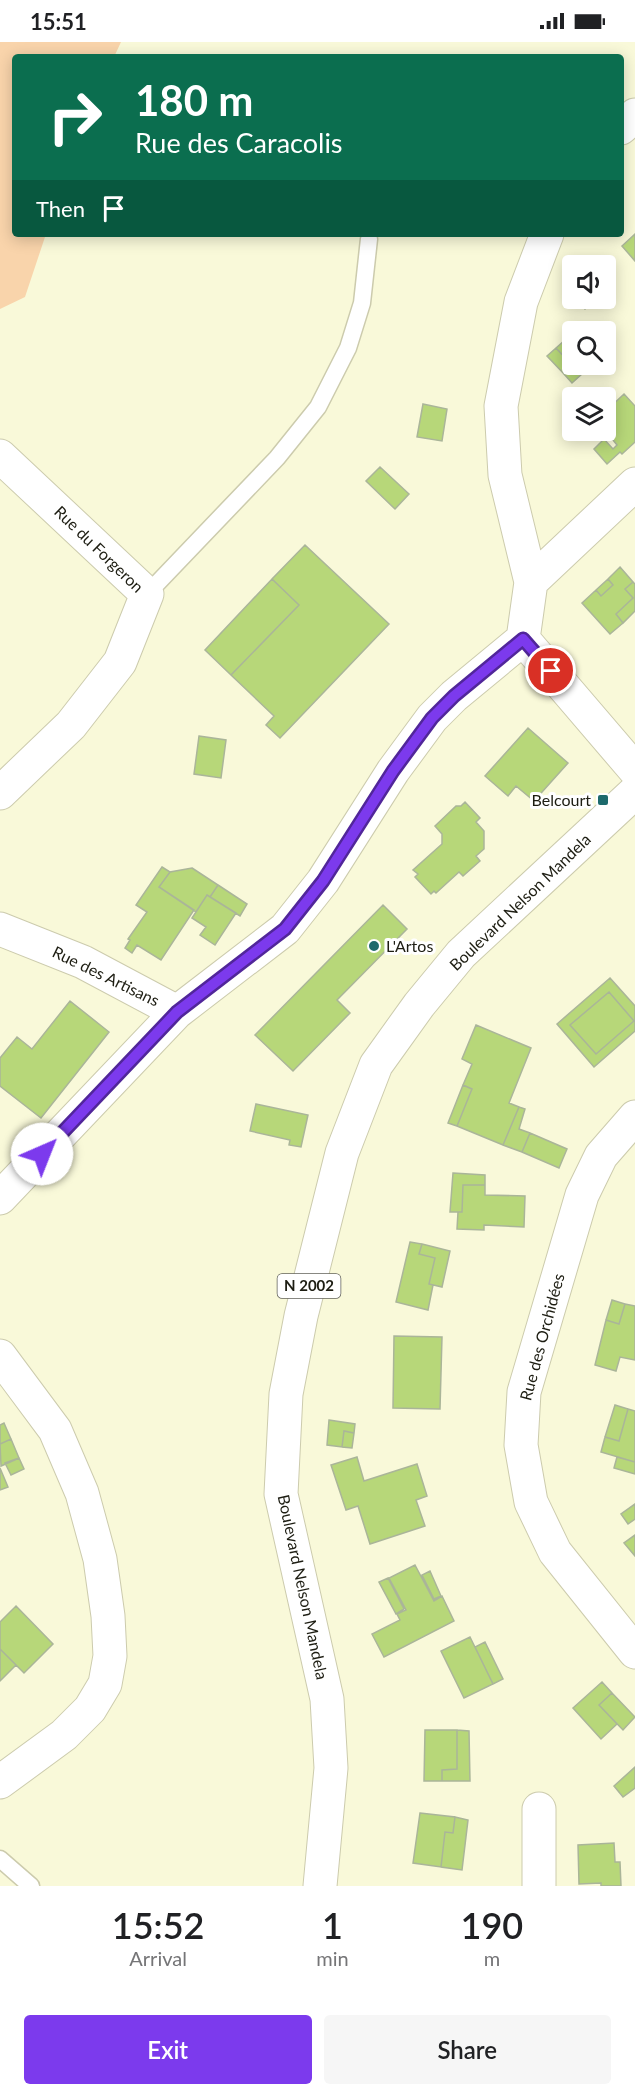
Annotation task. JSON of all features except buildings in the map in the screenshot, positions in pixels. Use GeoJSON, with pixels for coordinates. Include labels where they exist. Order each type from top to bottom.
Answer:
{"type":"FeatureCollection","features":[{"type":"Feature","properties":{"kind":"street"},"geometry":{"type":"LineString","coordinates":[[624,125],[635,115]]}},
{"type":"Feature","properties":{"kind":"street"},"geometry":{"type":"LineString","coordinates":[[0,1198],[177,1012],[285,929],[323,881],[393,771],[432,718],[454,696],[523,639],[531,582],[505,475],[501,406],[521,302],[546,237]]}},
{"type":"Feature","properties":{"kind":"street","name":"Rue du Forgeron"},"geometry":{"type":"LineString","coordinates":[[0,456],[147,594],[120,662],[71,725],[0,793]]}},
{"type":"Feature","properties":{"kind":"street"},"geometry":{"type":"LineString","coordinates":[[531,582],[635,484]]}},
{"type":"Feature","properties":{"kind":"street"},"geometry":{"type":"LineString","coordinates":[[523,639],[635,770]]}},
{"type":"Feature","properties":{"kind":"street","name":"Boulevard Nelson Mandela"},"geometry":{"type":"LineString","coordinates":[[320,1886],[331,1768],[327,1699],[281,1494],[286,1394],[301,1316],[342,1153],[376,1065],[418,1005],[461,954],[635,792]]}},
{"type":"Feature","properties":{"kind":"street","name":"Rue des Artisans"},"geometry":{"type":"LineString","coordinates":[[0,929],[83,962],[177,1012]]}},
{"type":"Feature","properties":{"kind":"street","name":"Rue des Orchidées"},"geometry":{"type":"LineString","coordinates":[[631,1640],[555,1552],[531,1502],[521,1445],[524,1392],[582,1195],[602,1156],[635,1117]]}},
{"type":"Feature","properties":{"kind":"street"},"geometry":{"type":"LineString","coordinates":[[0,1356],[55,1431],[82,1493],[100,1559],[108,1616],[110,1656],[105,1684],[90,1709],[64,1735],[0,1782]]}},
{"type":"Feature","properties":{"kind":"street"},"geometry":{"type":"LineString","coordinates":[[539,1809],[539,1886]]}},
{"type":"Feature","properties":{"kind":"lane"},"geometry":{"type":"LineString","coordinates":[[147,594],[277,458],[318,407],[352,337],[362,303],[369,239]]}},
{"type":"Feature","properties":{"kind":"lane"},"geometry":{"type":"LineString","coordinates":[[0,1859],[31,1886]]}},
{"type":"Feature","properties":{"kind":"shaded area"},"geometry":{"type":"Polygon","coordinates":[[[0,42],[121,42],[115,54],[12,54],[12,237],[45,237],[25,297],[0,309],[0,42]]]}},
{"type":"Feature","properties":{"kind":"place","name":"Belcourt"},"geometry":{"type":"Point","coordinates":[603,800]}},
{"type":"Feature","properties":{"kind":"place","name":"L'Artos"},"geometry":{"type":"Point","coordinates":[374,946]}},
{"type":"Feature","properties":{"kind":"route"},"geometry":{"type":"LineString","coordinates":[[42,1154],[177,1012],[285,929],[323,881],[413,742],[454,696],[523,639],[551,671]]}}]}
